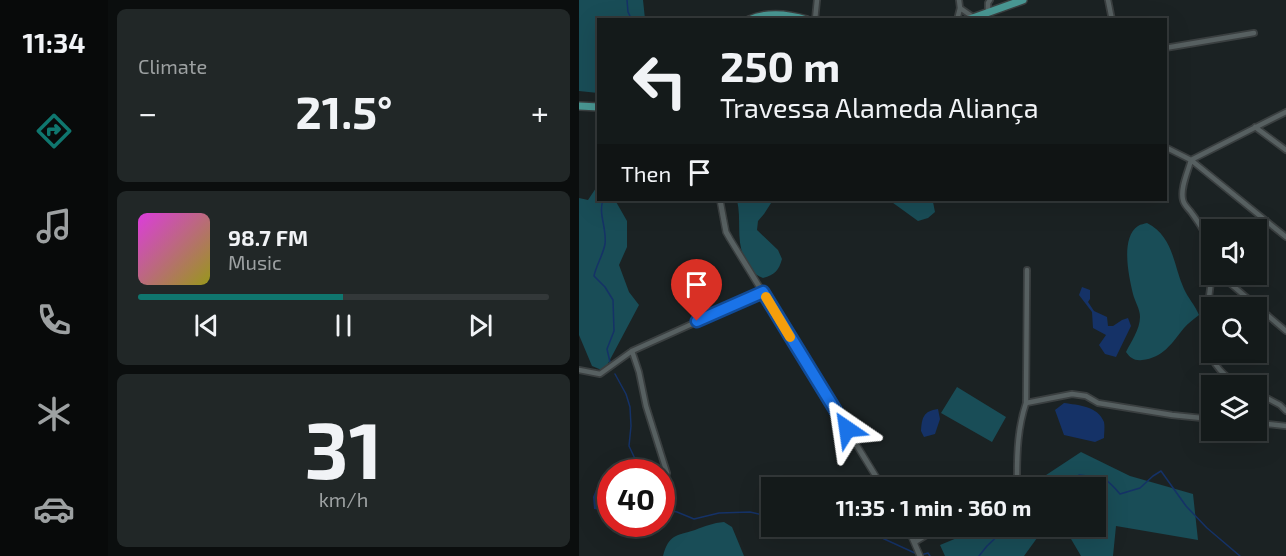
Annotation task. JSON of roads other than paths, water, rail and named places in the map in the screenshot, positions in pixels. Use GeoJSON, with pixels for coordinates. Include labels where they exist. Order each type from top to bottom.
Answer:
{"type":"FeatureCollection","features":[{"type":"Feature","properties":{"kind":"main road"},"geometry":{"type":"LineString","coordinates":[[970,18],[1023,0]]}},
{"type":"Feature","properties":{"kind":"main road"},"geometry":{"type":"LineString","coordinates":[[756,18],[771,14],[800,18]]}},
{"type":"Feature","properties":{"kind":"main road"},"geometry":{"type":"LineString","coordinates":[[579,106],[597,107]]}},
{"type":"Feature","properties":{"kind":"street"},"geometry":{"type":"LineString","coordinates":[[815,18],[817,0]]}},
{"type":"Feature","properties":{"kind":"street"},"geometry":{"type":"LineString","coordinates":[[958,18],[959,0]]}},
{"type":"Feature","properties":{"kind":"street"},"geometry":{"type":"LineString","coordinates":[[988,12],[990,0]]}},
{"type":"Feature","properties":{"kind":"street"},"geometry":{"type":"LineString","coordinates":[[1108,0],[1112,18]]}},
{"type":"Feature","properties":{"kind":"street"},"geometry":{"type":"LineString","coordinates":[[960,8],[970,18]]}},
{"type":"Feature","properties":{"kind":"street"},"geometry":{"type":"LineString","coordinates":[[1167,48],[1254,33]]}},
{"type":"Feature","properties":{"kind":"street"},"geometry":{"type":"LineString","coordinates":[[1201,228],[1183,202],[1182,194],[1191,160],[1286,112]]}},
{"type":"Feature","properties":{"kind":"street"},"geometry":{"type":"LineString","coordinates":[[1255,127],[1286,150]]}},
{"type":"Feature","properties":{"kind":"street"},"geometry":{"type":"LineString","coordinates":[[1167,148],[1191,160],[1286,237]]}},
{"type":"Feature","properties":{"kind":"street"},"geometry":{"type":"LineString","coordinates":[[720,201],[726,232],[876,477]]}},
{"type":"Feature","properties":{"kind":"street"},"geometry":{"type":"LineString","coordinates":[[1017,477],[1019,432],[1026,403],[1027,270]]}},
{"type":"Feature","properties":{"kind":"street"},"geometry":{"type":"LineString","coordinates":[[1210,285],[1206,317],[1208,345],[1212,358],[1225,375]]}},
{"type":"Feature","properties":{"kind":"street"},"geometry":{"type":"LineString","coordinates":[[1232,285],[1286,331]]}},
{"type":"Feature","properties":{"kind":"street"},"geometry":{"type":"LineString","coordinates":[[579,370],[600,374],[632,351],[763,292]]}},
{"type":"Feature","properties":{"kind":"street"},"geometry":{"type":"LineString","coordinates":[[632,351],[663,459]]}},
{"type":"Feature","properties":{"kind":"street"},"geometry":{"type":"LineString","coordinates":[[1026,403],[1072,394],[1086,396],[1098,403],[1201,418]]}},
{"type":"Feature","properties":{"kind":"street"},"geometry":{"type":"LineString","coordinates":[[1267,398],[1286,411]]}},
{"type":"Feature","properties":{"kind":"street"},"geometry":{"type":"LineString","coordinates":[[1267,424],[1286,426]]}},
{"type":"Feature","properties":{"kind":"street"},"geometry":{"type":"LineString","coordinates":[[912,537],[920,556]]}},
{"type":"Feature","properties":{"kind":"street"},"geometry":{"type":"LineString","coordinates":[[916,544],[926,537]]}},
{"type":"Feature","properties":{"kind":"water"},"geometry":{"type":"Polygon","coordinates":[[[1082,287],[1090,290],[1088,302],[1094,311],[1107,317],[1108,326],[1113,326],[1128,318],[1131,326],[1116,357],[1105,354],[1099,345],[1106,335],[1093,328],[1092,312],[1079,295],[1082,287]]]}},
{"type":"Feature","properties":{"kind":"water"},"geometry":{"type":"Polygon","coordinates":[[[1064,403],[1087,407],[1097,413],[1104,422],[1104,438],[1095,442],[1064,435],[1055,410],[1064,403]]]}},
{"type":"Feature","properties":{"kind":"water"},"geometry":{"type":"Polygon","coordinates":[[[938,409],[940,419],[935,434],[924,437],[921,431],[924,416],[929,411],[938,409]]]}},
{"type":"Feature","properties":{"kind":"water"},"geometry":{"type":"Polygon","coordinates":[[[597,487],[597,509],[594,509],[593,497],[597,487]]]}},
{"type":"Feature","properties":{"kind":"waterway"},"geometry":{"type":"LineString","coordinates":[[627,0],[631,18]]}},
{"type":"Feature","properties":{"kind":"waterway"},"geometry":{"type":"LineString","coordinates":[[603,201],[601,211],[605,244],[594,276],[613,300],[614,331],[607,349],[610,362]]}},
{"type":"Feature","properties":{"kind":"waterway"},"geometry":{"type":"LineString","coordinates":[[615,374],[630,407],[629,446],[635,459]]}},
{"type":"Feature","properties":{"kind":"waterway"},"geometry":{"type":"LineString","coordinates":[[1106,481],[1120,494],[1140,488],[1161,471],[1186,506],[1207,528],[1240,556]]}},
{"type":"Feature","properties":{"kind":"waterway"},"geometry":{"type":"LineString","coordinates":[[1078,477],[1079,475],[1098,477]]}},
{"type":"Feature","properties":{"kind":"waterway"},"geometry":{"type":"LineString","coordinates":[[675,512],[694,519],[719,513],[750,512],[761,515]]}},
{"type":"Feature","properties":{"kind":"waterway"},"geometry":{"type":"LineString","coordinates":[[880,537],[917,554]]}},
{"type":"Feature","properties":{"kind":"waterway"},"geometry":{"type":"LineString","coordinates":[[979,556],[996,537]]}},
{"type":"Feature","properties":{"kind":"waterway"},"geometry":{"type":"LineString","coordinates":[[921,555],[928,553],[930,556]]}}]}
